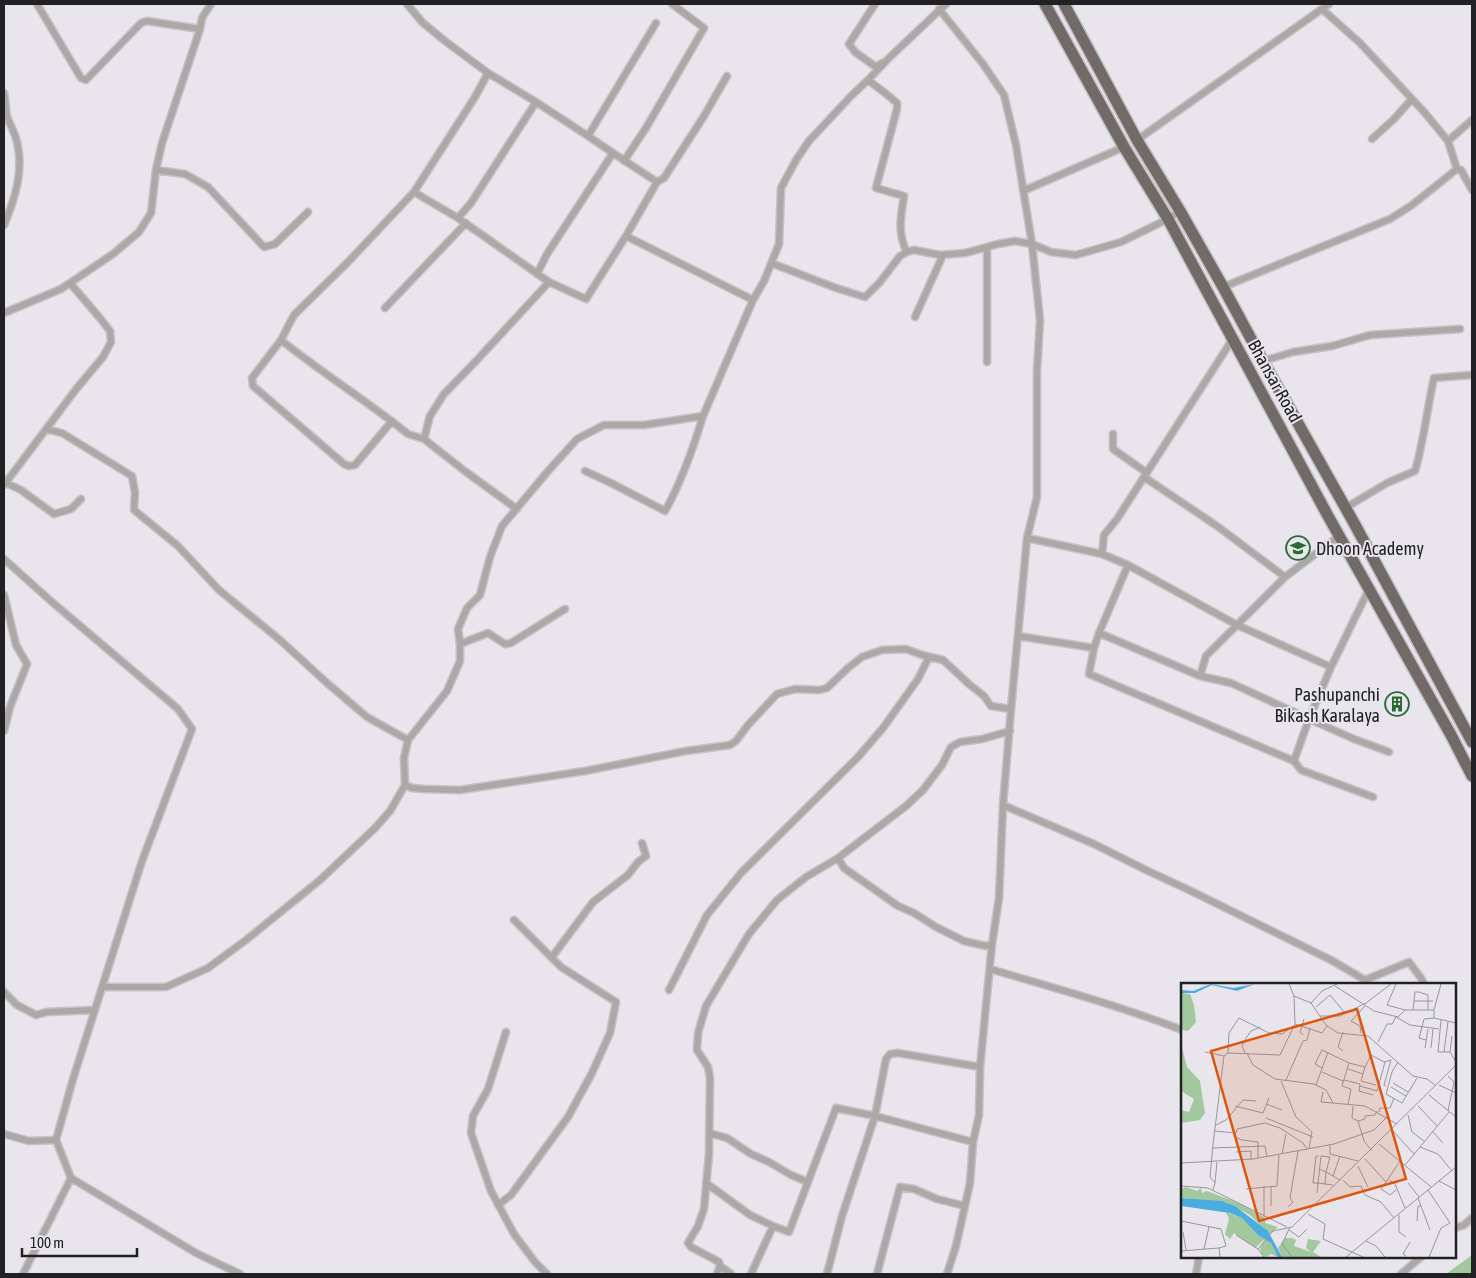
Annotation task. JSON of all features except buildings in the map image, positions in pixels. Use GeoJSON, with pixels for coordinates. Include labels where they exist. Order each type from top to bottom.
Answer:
{"type":"FeatureCollection","features":[{"type":"Feature","properties":{"kind":"highway","name":"Bhansar Road"},"geometry":{"type":"LineString","coordinates":[[1045,4],[1124,147],[1168,219],[1338,536],[1369,588],[1472,776]]}},
{"type":"Feature","properties":{"kind":"highway","name":"Bhansar Road"},"geometry":{"type":"LineString","coordinates":[[1064,4],[1137,140],[1180,211],[1354,523],[1472,742]]}},
{"type":"Feature","properties":{"kind":"street"},"geometry":{"type":"LineString","coordinates":[[37,4],[81,78],[86,80],[141,23],[147,21],[200,29]]}},
{"type":"Feature","properties":{"kind":"street"},"geometry":{"type":"LineString","coordinates":[[4,313],[61,289],[113,254],[139,232],[151,213],[156,170],[162,143],[202,18],[211,4]]}},
{"type":"Feature","properties":{"kind":"street"},"geometry":{"type":"LineString","coordinates":[[407,4],[422,22],[488,73],[536,102],[657,182]]}},
{"type":"Feature","properties":{"kind":"street"},"geometry":{"type":"LineString","coordinates":[[624,161],[646,128],[704,28],[672,4]]}},
{"type":"Feature","properties":{"kind":"street"},"geometry":{"type":"LineString","coordinates":[[875,4],[849,44],[855,52],[876,67],[891,56]]}},
{"type":"Feature","properties":{"kind":"street"},"geometry":{"type":"LineString","coordinates":[[585,471],[665,511],[676,492],[703,416],[779,244],[782,188],[796,160],[810,141],[851,96],[946,4]]}},
{"type":"Feature","properties":{"kind":"street"},"geometry":{"type":"LineString","coordinates":[[1137,140],[1329,4]]}},
{"type":"Feature","properties":{"kind":"street"},"geometry":{"type":"LineString","coordinates":[[939,9],[983,64],[1004,95],[1016,144],[1032,244],[1040,320],[1037,370],[1037,497],[1027,538],[1003,805],[999,898],[992,944],[980,1067],[978,1115],[973,1142],[970,1183],[956,1246],[947,1274]]}},
{"type":"Feature","properties":{"kind":"street"},"geometry":{"type":"LineString","coordinates":[[1322,9],[1360,43],[1425,113],[1448,141],[1457,169],[1461,170],[1472,190]]}},
{"type":"Feature","properties":{"kind":"street"},"geometry":{"type":"LineString","coordinates":[[588,136],[656,23]]}},
{"type":"Feature","properties":{"kind":"street"},"geometry":{"type":"LineString","coordinates":[[392,421],[355,465],[349,466],[344,464],[253,386],[252,378],[281,340],[294,315],[348,262],[414,192],[475,97],[488,73]]}},
{"type":"Feature","properties":{"kind":"street"},"geometry":{"type":"LineString","coordinates":[[414,192],[466,223],[536,274],[586,299],[626,236],[657,182],[664,178],[677,160],[727,76]]}},
{"type":"Feature","properties":{"kind":"street"},"geometry":{"type":"LineString","coordinates":[[868,80],[897,103],[876,188],[904,196],[900,220],[902,243],[907,252]]}},
{"type":"Feature","properties":{"kind":"street"},"geometry":{"type":"LineString","coordinates":[[4,93],[5,109],[17,141],[20,157],[16,191],[4,225]]}},
{"type":"Feature","properties":{"kind":"street"},"geometry":{"type":"LineString","coordinates":[[1372,139],[1411,100]]}},
{"type":"Feature","properties":{"kind":"street"},"geometry":{"type":"LineString","coordinates":[[458,218],[471,203],[536,102]]}},
{"type":"Feature","properties":{"kind":"street"},"geometry":{"type":"LineString","coordinates":[[1448,141],[1472,120]]}},
{"type":"Feature","properties":{"kind":"street"},"geometry":{"type":"LineString","coordinates":[[1023,192],[1124,147]]}},
{"type":"Feature","properties":{"kind":"street"},"geometry":{"type":"LineString","coordinates":[[536,274],[613,153]]}},
{"type":"Feature","properties":{"kind":"street"},"geometry":{"type":"LineString","coordinates":[[1223,287],[1390,219],[1412,205],[1457,169]]}},
{"type":"Feature","properties":{"kind":"street"},"geometry":{"type":"LineString","coordinates":[[156,170],[185,174],[208,187],[264,247],[275,244],[308,212]]}},
{"type":"Feature","properties":{"kind":"street"},"geometry":{"type":"LineString","coordinates":[[771,263],[836,288],[866,297],[900,256],[914,250],[943,255],[965,254],[1015,241],[1032,244],[1051,252],[1076,254],[1121,242],[1168,219],[1180,211]]}},
{"type":"Feature","properties":{"kind":"street"},"geometry":{"type":"LineString","coordinates":[[385,308],[466,223]]}},
{"type":"Feature","properties":{"kind":"street"},"geometry":{"type":"LineString","coordinates":[[626,236],[753,300]]}},
{"type":"Feature","properties":{"kind":"street"},"geometry":{"type":"LineString","coordinates":[[987,247],[987,362]]}},
{"type":"Feature","properties":{"kind":"street"},"geometry":{"type":"LineString","coordinates":[[915,317],[943,255]]}},
{"type":"Feature","properties":{"kind":"street"},"geometry":{"type":"LineString","coordinates":[[424,439],[430,416],[444,394],[549,282]]}},
{"type":"Feature","properties":{"kind":"street"},"geometry":{"type":"LineString","coordinates":[[70,283],[110,332],[112,342],[4,483],[21,490],[54,514],[70,509],[81,499]]}},
{"type":"Feature","properties":{"kind":"street"},"geometry":{"type":"LineString","coordinates":[[1263,362],[1293,352],[1332,346],[1370,336],[1460,329]]}},
{"type":"Feature","properties":{"kind":"street"},"geometry":{"type":"LineString","coordinates":[[281,340],[308,362],[408,434],[424,439],[517,509]]}},
{"type":"Feature","properties":{"kind":"street"},"geometry":{"type":"LineString","coordinates":[[1102,554],[1104,535],[1232,340]]}},
{"type":"Feature","properties":{"kind":"street"},"geometry":{"type":"LineString","coordinates":[[1345,508],[1387,483],[1415,470],[1424,436],[1434,378],[1472,375]]}},
{"type":"Feature","properties":{"kind":"street"},"geometry":{"type":"LineString","coordinates":[[103,987],[166,987],[208,968],[320,880],[376,828],[390,810],[405,785],[404,758],[408,740],[447,691],[460,661],[458,629],[467,608],[480,595],[490,557],[502,526],[577,439],[604,425],[644,425],[703,416]]}},
{"type":"Feature","properties":{"kind":"street"},"geometry":{"type":"LineString","coordinates":[[46,429],[62,433],[132,476],[135,492],[134,510],[178,546],[219,590],[280,640],[367,717],[408,740]]}},
{"type":"Feature","properties":{"kind":"street"},"geometry":{"type":"LineString","coordinates":[[1113,434],[1113,449],[1145,475],[1285,577]]}},
{"type":"Feature","properties":{"kind":"street"},"geometry":{"type":"LineString","coordinates":[[1200,676],[1206,656],[1236,625],[1285,577],[1338,536]]}},
{"type":"Feature","properties":{"kind":"street"},"geometry":{"type":"LineString","coordinates":[[1027,538],[1102,554],[1128,565],[1236,625],[1331,666]]}},
{"type":"Feature","properties":{"kind":"street"},"geometry":{"type":"LineString","coordinates":[[4,558],[52,602],[178,708],[192,729],[142,861],[56,1140],[71,1178],[196,1253],[240,1274]]}},
{"type":"Feature","properties":{"kind":"street"},"geometry":{"type":"LineString","coordinates":[[1128,565],[1099,633],[1089,674],[1294,761],[1301,770],[1372,797]]}},
{"type":"Feature","properties":{"kind":"street"},"geometry":{"type":"LineString","coordinates":[[1294,761],[1331,666],[1369,588]]}},
{"type":"Feature","properties":{"kind":"street"},"geometry":{"type":"LineString","coordinates":[[4,595],[16,645],[27,664],[10,707],[4,731]]}},
{"type":"Feature","properties":{"kind":"street"},"geometry":{"type":"LineString","coordinates":[[460,644],[488,633],[505,644],[512,643],[565,609]]}},
{"type":"Feature","properties":{"kind":"street"},"geometry":{"type":"LineString","coordinates":[[1099,633],[1200,676],[1231,683],[1354,739],[1389,752]]}},
{"type":"Feature","properties":{"kind":"street"},"geometry":{"type":"LineString","coordinates":[[1018,636],[1094,648]]}},
{"type":"Feature","properties":{"kind":"street"},"geometry":{"type":"LineString","coordinates":[[405,785],[412,788],[460,790],[585,771],[686,751],[730,745],[736,741],[777,694],[795,689],[811,688],[819,690],[827,688],[862,657],[882,650],[906,649],[943,660],[984,696],[991,706],[1011,709]]}},
{"type":"Feature","properties":{"kind":"street"},"geometry":{"type":"LineString","coordinates":[[669,990],[707,915],[741,873],[858,757],[883,728],[918,680],[929,657]]}},
{"type":"Feature","properties":{"kind":"street"},"geometry":{"type":"LineString","coordinates":[[731,1274],[720,1266],[718,1262],[691,1248],[688,1243],[698,1226],[704,1209],[706,1183],[709,1133],[709,1069],[697,1050],[698,1033],[706,1006],[749,934],[777,900],[806,877],[838,858],[887,822],[923,790],[942,765],[951,747],[960,742],[982,739],[1010,731]]}},
{"type":"Feature","properties":{"kind":"street"},"geometry":{"type":"LineString","coordinates":[[1003,805],[1094,844],[1331,960],[1366,980],[1408,962],[1424,983]]}},
{"type":"Feature","properties":{"kind":"street"},"geometry":{"type":"LineString","coordinates":[[552,957],[593,902],[628,875],[638,862],[646,856],[642,843]]}},
{"type":"Feature","properties":{"kind":"street"},"geometry":{"type":"LineString","coordinates":[[838,858],[844,868],[898,906],[964,941],[986,946],[992,944]]}},
{"type":"Feature","properties":{"kind":"street"},"geometry":{"type":"LineString","coordinates":[[498,1205],[511,1195],[568,1117],[592,1073],[610,1033],[616,1002],[561,967],[514,920]]}},
{"type":"Feature","properties":{"kind":"street"},"geometry":{"type":"LineString","coordinates":[[990,969],[1074,994],[1181,1030]]}},
{"type":"Feature","properties":{"kind":"street"},"geometry":{"type":"LineString","coordinates":[[4,992],[17,1005],[36,1015],[47,1012],[95,1010]]}},
{"type":"Feature","properties":{"kind":"street"},"geometry":{"type":"LineString","coordinates":[[506,1032],[488,1089],[473,1116],[471,1133],[491,1191],[498,1205],[514,1234],[534,1262],[547,1274]]}},
{"type":"Feature","properties":{"kind":"street"},"geometry":{"type":"LineString","coordinates":[[827,1274],[842,1216],[874,1116],[886,1058],[890,1054],[898,1053],[980,1067]]}},
{"type":"Feature","properties":{"kind":"street"},"geometry":{"type":"LineString","coordinates":[[706,1183],[750,1215],[789,1232],[836,1108],[973,1142]]}},
{"type":"Feature","properties":{"kind":"street"},"geometry":{"type":"LineString","coordinates":[[709,1133],[727,1138],[751,1154],[808,1182]]}},
{"type":"Feature","properties":{"kind":"street"},"geometry":{"type":"LineString","coordinates":[[4,1134],[29,1141],[56,1140]]}},
{"type":"Feature","properties":{"kind":"street"},"geometry":{"type":"LineString","coordinates":[[23,1274],[71,1178]]}},
{"type":"Feature","properties":{"kind":"street"},"geometry":{"type":"LineString","coordinates":[[877,1274],[900,1187],[965,1206]]}},
{"type":"Feature","properties":{"kind":"street"},"geometry":{"type":"LineString","coordinates":[[1456,1228],[1464,1225],[1472,1218]]}},
{"type":"Feature","properties":{"kind":"street"},"geometry":{"type":"LineString","coordinates":[[751,1274],[773,1226]]}},
{"type":"Feature","properties":{"kind":"street"},"geometry":{"type":"LineString","coordinates":[[1196,1274],[1199,1258]]}},
{"type":"Feature","properties":{"kind":"street"},"geometry":{"type":"LineString","coordinates":[[1401,1274],[1420,1258]]}},
{"type":"Feature","properties":{"kind":"street"},"geometry":{"type":"LineString","coordinates":[[717,1274],[720,1266]]}},
{"type":"Feature","properties":{"kind":"green space"},"geometry":{"type":"Polygon","coordinates":[[[1472,1255],[1472,1274],[1446,1274],[1472,1255]]]}},
{"type":"Feature","properties":{"kind":"place","name":"Dhoon Academy"},"geometry":{"type":"Point","coordinates":[1298,548]}},
{"type":"Feature","properties":{"kind":"place","name":"Pashupanchi Bikash Karalaya"},"geometry":{"type":"Point","coordinates":[1397,704]}}]}
